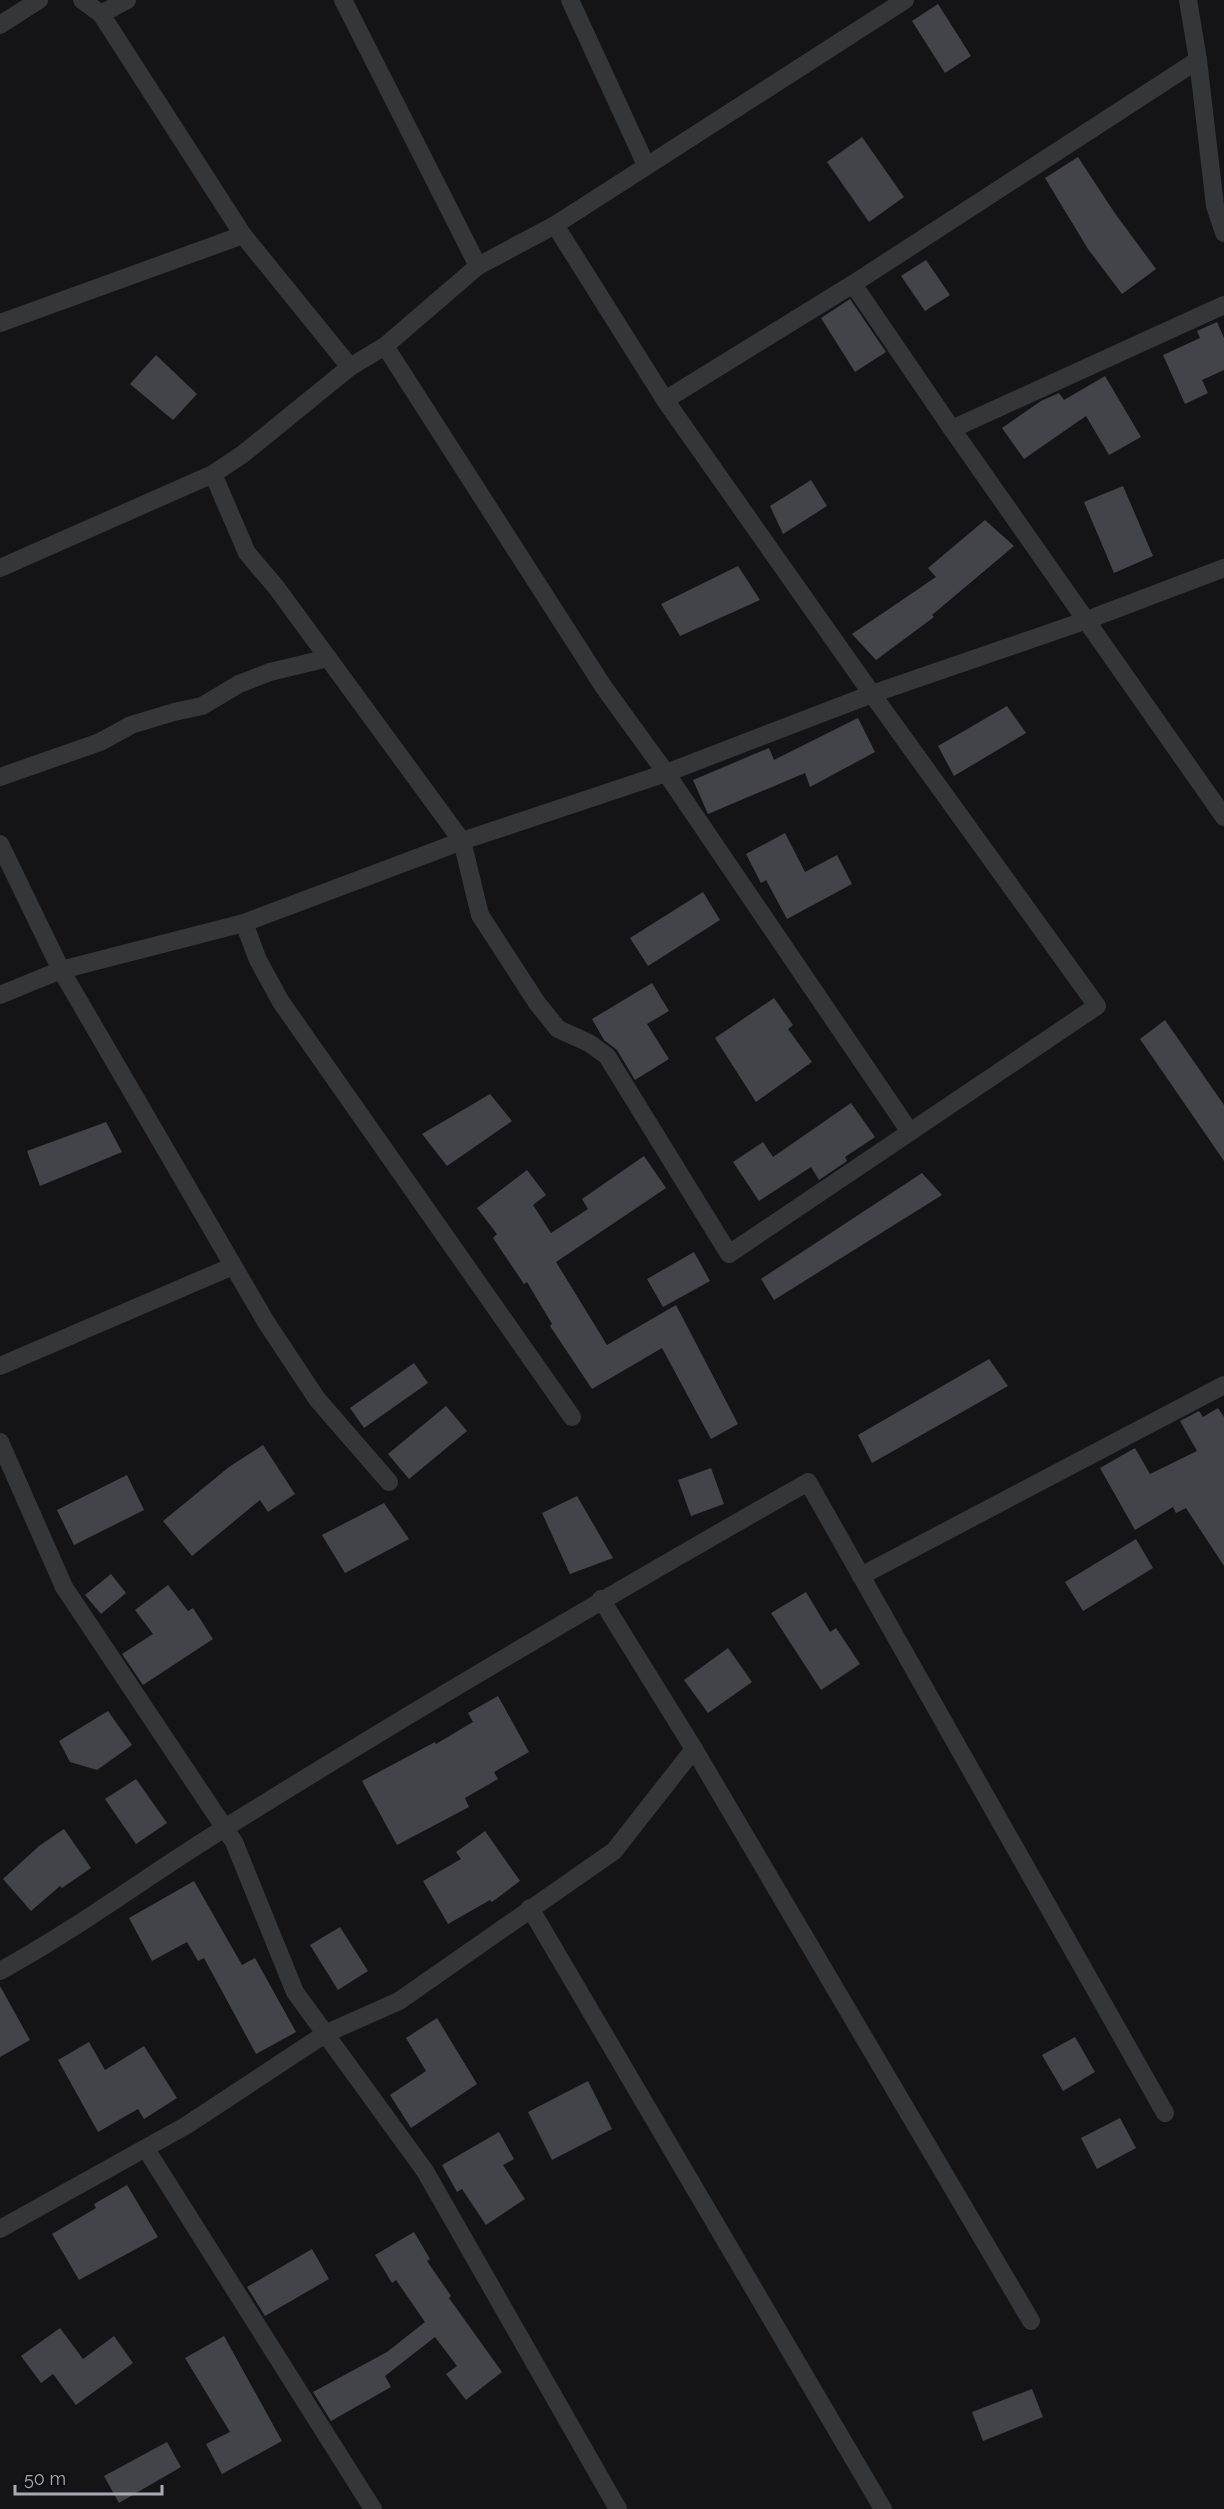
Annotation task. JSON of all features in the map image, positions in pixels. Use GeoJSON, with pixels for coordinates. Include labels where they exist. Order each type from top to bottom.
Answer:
{"type":"FeatureCollection","features":[{"type":"Feature","properties":{"kind":"street"},"geometry":{"type":"LineString","coordinates":[[0,25],[39,0]]}},
{"type":"Feature","properties":{"kind":"street"},"geometry":{"type":"LineString","coordinates":[[82,0],[101,14],[243,235],[350,367]]}},
{"type":"Feature","properties":{"kind":"street"},"geometry":{"type":"LineString","coordinates":[[101,14],[127,0]]}},
{"type":"Feature","properties":{"kind":"street"},"geometry":{"type":"LineString","coordinates":[[342,0],[478,266]]}},
{"type":"Feature","properties":{"kind":"street"},"geometry":{"type":"LineString","coordinates":[[570,0],[646,165]]}},
{"type":"Feature","properties":{"kind":"street"},"geometry":{"type":"LineString","coordinates":[[0,568],[213,474],[243,454],[350,367],[385,346],[478,266],[555,225],[905,0]]}},
{"type":"Feature","properties":{"kind":"street"},"geometry":{"type":"LineString","coordinates":[[1188,0],[1198,60],[1215,206],[1224,233]]}},
{"type":"Feature","properties":{"kind":"street"},"geometry":{"type":"LineString","coordinates":[[665,400],[854,284],[1198,60]]}},
{"type":"Feature","properties":{"kind":"street"},"geometry":{"type":"LineString","coordinates":[[213,474],[247,553],[328,658],[462,841],[480,915],[537,1003],[558,1029],[589,1043],[607,1056],[729,1254],[1097,1006],[872,694],[665,400],[555,225]]}},
{"type":"Feature","properties":{"kind":"street"},"geometry":{"type":"LineString","coordinates":[[0,323],[243,235]]}},
{"type":"Feature","properties":{"kind":"street"},"geometry":{"type":"LineString","coordinates":[[854,284],[952,429],[1224,817]]}},
{"type":"Feature","properties":{"kind":"street"},"geometry":{"type":"LineString","coordinates":[[952,429],[1224,305]]}},
{"type":"Feature","properties":{"kind":"street"},"geometry":{"type":"LineString","coordinates":[[385,346],[603,686],[666,773],[910,1132]]}},
{"type":"Feature","properties":{"kind":"street"},"geometry":{"type":"LineString","coordinates":[[0,995],[61,970],[244,923],[462,841],[666,773],[872,694],[1087,621],[1224,568]]}},
{"type":"Feature","properties":{"kind":"street"},"geometry":{"type":"LineString","coordinates":[[0,777],[100,742],[131,725],[202,706],[239,684],[270,672],[328,658]]}},
{"type":"Feature","properties":{"kind":"street"},"geometry":{"type":"LineString","coordinates":[[0,844],[61,970],[232,1266],[303,1380],[389,1482]]}},
{"type":"Feature","properties":{"kind":"street"},"geometry":{"type":"LineString","coordinates":[[244,923],[258,960],[281,1002],[572,1417]]}},
{"type":"Feature","properties":{"kind":"street"},"geometry":{"type":"LineString","coordinates":[[0,1366],[232,1266]]}},
{"type":"Feature","properties":{"kind":"street"},"geometry":{"type":"LineString","coordinates":[[861,1576],[1224,1385]]}},
{"type":"Feature","properties":{"kind":"street"},"geometry":{"type":"LineString","coordinates":[[0,1442],[64,1587],[234,1842],[295,1992],[425,2171],[618,2509]]}},
{"type":"Feature","properties":{"kind":"street"},"geometry":{"type":"LineString","coordinates":[[0,1971],[55,1941],[225,1828],[601,1599],[808,1482],[1164,2113]]}},
{"type":"Feature","properties":{"kind":"street"},"geometry":{"type":"LineString","coordinates":[[601,1599],[693,1749],[1032,2321]]}},
{"type":"Feature","properties":{"kind":"street"},"geometry":{"type":"LineString","coordinates":[[0,2229],[188,2125],[325,2034],[399,2001],[614,1851],[693,1749]]}},
{"type":"Feature","properties":{"kind":"street"},"geometry":{"type":"LineString","coordinates":[[530,1908],[883,2509]]}},
{"type":"Feature","properties":{"kind":"street"},"geometry":{"type":"LineString","coordinates":[[146,2149],[373,2509]]}},
{"type":"Feature","properties":{"kind":"building"},"geometry":{"type":"Polygon","coordinates":[[[938,4],[971,56],[945,73],[912,21],[938,4]]]}},
{"type":"Feature","properties":{"kind":"building"},"geometry":{"type":"Polygon","coordinates":[[[862,137],[904,197],[869,222],[827,162],[862,137]]]}},
{"type":"Feature","properties":{"kind":"building"},"geometry":{"type":"Polygon","coordinates":[[[1078,157],[1114,212],[1156,269],[1122,294],[1088,249],[1045,178],[1078,157]]]}},
{"type":"Feature","properties":{"kind":"building"},"geometry":{"type":"Polygon","coordinates":[[[926,260],[950,295],[925,311],[901,276],[926,260]]]}},
{"type":"Feature","properties":{"kind":"building"},"geometry":{"type":"Polygon","coordinates":[[[850,299],[886,352],[855,372],[821,318],[850,299]]]}},
{"type":"Feature","properties":{"kind":"building"},"geometry":{"type":"Polygon","coordinates":[[[1217,322],[1224,338],[1224,370],[1202,380],[1208,393],[1185,404],[1163,355],[1200,338],[1197,331],[1217,322]]]}},
{"type":"Feature","properties":{"kind":"building"},"geometry":{"type":"Polygon","coordinates":[[[156,355],[197,394],[173,420],[130,384],[156,355]]]}},
{"type":"Feature","properties":{"kind":"building"},"geometry":{"type":"Polygon","coordinates":[[[1105,376],[1141,437],[1109,455],[1086,416],[1024,459],[1002,428],[1041,401],[1059,393],[1064,400],[1105,376]]]}},
{"type":"Feature","properties":{"kind":"building"},"geometry":{"type":"Polygon","coordinates":[[[811,480],[827,506],[783,534],[770,506],[811,480]]]}},
{"type":"Feature","properties":{"kind":"building"},"geometry":{"type":"Polygon","coordinates":[[[1123,486],[1153,556],[1114,573],[1084,502],[1123,486]]]}},
{"type":"Feature","properties":{"kind":"building"},"geometry":{"type":"Polygon","coordinates":[[[985,520],[1014,546],[932,615],[934,617],[876,660],[852,634],[936,577],[928,568],[985,520]]]}},
{"type":"Feature","properties":{"kind":"building"},"geometry":{"type":"Polygon","coordinates":[[[738,566],[760,600],[680,636],[661,604],[738,566]]]}},
{"type":"Feature","properties":{"kind":"building"},"geometry":{"type":"Polygon","coordinates":[[[1007,706],[1026,733],[954,776],[938,746],[1007,706]]]}},
{"type":"Feature","properties":{"kind":"building"},"geometry":{"type":"Polygon","coordinates":[[[858,718],[875,752],[810,787],[805,773],[708,814],[693,780],[769,748],[774,760],[858,718]]]}},
{"type":"Feature","properties":{"kind":"building"},"geometry":{"type":"Polygon","coordinates":[[[785,833],[805,872],[837,855],[852,884],[787,919],[766,880],[761,883],[746,854],[785,833]]]}},
{"type":"Feature","properties":{"kind":"building"},"geometry":{"type":"Polygon","coordinates":[[[703,892],[720,920],[648,966],[630,938],[703,892]]]}},
{"type":"Feature","properties":{"kind":"building"},"geometry":{"type":"Polygon","coordinates":[[[652,983],[669,1011],[647,1024],[669,1059],[635,1080],[617,1050],[604,1040],[592,1019],[652,983]]]}},
{"type":"Feature","properties":{"kind":"building"},"geometry":{"type":"Polygon","coordinates":[[[774,998],[793,1025],[788,1029],[812,1062],[756,1102],[715,1038],[774,998]]]}},
{"type":"Feature","properties":{"kind":"building"},"geometry":{"type":"Polygon","coordinates":[[[1165,1020],[1224,1105],[1224,1161],[1140,1039],[1165,1020]]]}},
{"type":"Feature","properties":{"kind":"building"},"geometry":{"type":"Polygon","coordinates":[[[490,1094],[512,1121],[447,1166],[422,1134],[490,1094]]]}},
{"type":"Feature","properties":{"kind":"building"},"geometry":{"type":"Polygon","coordinates":[[[851,1103],[875,1137],[845,1157],[847,1161],[819,1180],[811,1167],[759,1201],[733,1162],[763,1142],[773,1157],[851,1103]]]}},
{"type":"Feature","properties":{"kind":"building"},"geometry":{"type":"Polygon","coordinates":[[[106,1122],[122,1152],[40,1186],[27,1151],[106,1122]]]}},
{"type":"Feature","properties":{"kind":"building"},"geometry":{"type":"Polygon","coordinates":[[[644,1156],[666,1188],[556,1262],[607,1345],[676,1305],[738,1424],[711,1439],[662,1348],[592,1389],[550,1326],[552,1324],[527,1282],[524,1284],[493,1238],[497,1234],[477,1208],[527,1170],[546,1195],[533,1205],[551,1233],[588,1209],[582,1199],[644,1156]]]}},
{"type":"Feature","properties":{"kind":"building"},"geometry":{"type":"Polygon","coordinates":[[[922,1173],[942,1195],[774,1300],[761,1279],[922,1173]]]}},
{"type":"Feature","properties":{"kind":"building"},"geometry":{"type":"Polygon","coordinates":[[[694,1252],[710,1281],[663,1307],[647,1279],[694,1252]]]}},
{"type":"Feature","properties":{"kind":"building"},"geometry":{"type":"Polygon","coordinates":[[[989,1359],[1008,1386],[872,1463],[858,1435],[989,1359]]]}},
{"type":"Feature","properties":{"kind":"building"},"geometry":{"type":"Polygon","coordinates":[[[414,1363],[428,1383],[364,1428],[350,1408],[414,1363]]]}},
{"type":"Feature","properties":{"kind":"building"},"geometry":{"type":"Polygon","coordinates":[[[446,1406],[467,1431],[409,1479],[388,1454],[446,1406]]]}},
{"type":"Feature","properties":{"kind":"building"},"geometry":{"type":"Polygon","coordinates":[[[1218,1408],[1224,1417],[1224,1566],[1186,1508],[1176,1513],[1173,1507],[1135,1530],[1100,1468],[1135,1448],[1150,1474],[1197,1451],[1180,1421],[1199,1411],[1203,1417],[1218,1408]]]}},
{"type":"Feature","properties":{"kind":"building"},"geometry":{"type":"Polygon","coordinates":[[[263,1445],[295,1494],[268,1512],[260,1500],[192,1556],[163,1521],[229,1467],[263,1445]]]}},
{"type":"Feature","properties":{"kind":"building"},"geometry":{"type":"Polygon","coordinates":[[[711,1468],[724,1504],[691,1516],[678,1480],[711,1468]]]}},
{"type":"Feature","properties":{"kind":"building"},"geometry":{"type":"Polygon","coordinates":[[[127,1475],[144,1510],[74,1545],[57,1510],[127,1475]]]}},
{"type":"Feature","properties":{"kind":"building"},"geometry":{"type":"Polygon","coordinates":[[[577,1496],[613,1558],[570,1574],[542,1513],[577,1496]]]}},
{"type":"Feature","properties":{"kind":"building"},"geometry":{"type":"Polygon","coordinates":[[[384,1503],[409,1539],[345,1573],[322,1535],[384,1503]]]}},
{"type":"Feature","properties":{"kind":"building"},"geometry":{"type":"Polygon","coordinates":[[[1136,1539],[1153,1568],[1083,1611],[1065,1582],[1136,1539]]]}},
{"type":"Feature","properties":{"kind":"building"},"geometry":{"type":"Polygon","coordinates":[[[111,1574],[126,1593],[101,1614],[85,1595],[111,1574]]]}},
{"type":"Feature","properties":{"kind":"building"},"geometry":{"type":"Polygon","coordinates":[[[168,1585],[188,1611],[193,1608],[213,1639],[143,1685],[122,1654],[153,1634],[135,1610],[168,1585]]]}},
{"type":"Feature","properties":{"kind":"building"},"geometry":{"type":"Polygon","coordinates":[[[806,1592],[830,1632],[836,1628],[860,1664],[821,1690],[771,1613],[806,1592]]]}},
{"type":"Feature","properties":{"kind":"building"},"geometry":{"type":"Polygon","coordinates":[[[728,1648],[752,1682],[708,1713],[684,1680],[728,1648]]]}},
{"type":"Feature","properties":{"kind":"building"},"geometry":{"type":"Polygon","coordinates":[[[498,1696],[529,1752],[494,1772],[498,1779],[465,1798],[469,1807],[397,1845],[362,1781],[435,1742],[436,1744],[473,1722],[468,1713],[498,1696]]]}},
{"type":"Feature","properties":{"kind":"building"},"geometry":{"type":"Polygon","coordinates":[[[108,1711],[132,1745],[97,1770],[70,1762],[59,1741],[108,1711]]]}},
{"type":"Feature","properties":{"kind":"building"},"geometry":{"type":"Polygon","coordinates":[[[136,1779],[167,1823],[136,1844],[105,1799],[136,1779]]]}},
{"type":"Feature","properties":{"kind":"building"},"geometry":{"type":"Polygon","coordinates":[[[64,1829],[91,1868],[62,1888],[60,1886],[31,1911],[3,1879],[39,1846],[64,1829]]]}},
{"type":"Feature","properties":{"kind":"building"},"geometry":{"type":"Polygon","coordinates":[[[485,1831],[520,1881],[492,1902],[490,1900],[448,1924],[423,1881],[461,1859],[456,1852],[485,1831]]]}},
{"type":"Feature","properties":{"kind":"building"},"geometry":{"type":"Polygon","coordinates":[[[194,1881],[242,1965],[255,1958],[296,2032],[256,2054],[204,1958],[198,1961],[187,1942],[152,1961],[129,1918],[194,1881]]]}},
{"type":"Feature","properties":{"kind":"building"},"geometry":{"type":"Polygon","coordinates":[[[340,1927],[368,1971],[338,1990],[310,1945],[340,1927]]]}},
{"type":"Feature","properties":{"kind":"building"},"geometry":{"type":"Polygon","coordinates":[[[0,1986],[30,2040],[0,2057],[0,1986]]]}},
{"type":"Feature","properties":{"kind":"building"},"geometry":{"type":"Polygon","coordinates":[[[437,2018],[477,2084],[411,2128],[390,2095],[426,2071],[406,2038],[437,2018]]]}},
{"type":"Feature","properties":{"kind":"building"},"geometry":{"type":"Polygon","coordinates":[[[1075,2037],[1095,2072],[1063,2091],[1042,2055],[1075,2037]]]}},
{"type":"Feature","properties":{"kind":"building"},"geometry":{"type":"Polygon","coordinates":[[[89,2042],[105,2070],[144,2046],[177,2098],[144,2119],[138,2109],[98,2132],[58,2060],[89,2042]]]}},
{"type":"Feature","properties":{"kind":"building"},"geometry":{"type":"Polygon","coordinates":[[[588,2081],[612,2129],[552,2160],[528,2112],[588,2081]]]}},
{"type":"Feature","properties":{"kind":"building"},"geometry":{"type":"Polygon","coordinates":[[[1120,2118],[1136,2148],[1097,2169],[1081,2138],[1120,2118]]]}},
{"type":"Feature","properties":{"kind":"building"},"geometry":{"type":"Polygon","coordinates":[[[499,2132],[514,2159],[503,2165],[525,2199],[486,2225],[462,2189],[457,2192],[442,2165],[499,2132]]]}},
{"type":"Feature","properties":{"kind":"building"},"geometry":{"type":"Polygon","coordinates":[[[127,2185],[158,2237],[79,2280],[52,2234],[96,2208],[94,2204],[127,2185]]]}},
{"type":"Feature","properties":{"kind":"building"},"geometry":{"type":"Polygon","coordinates":[[[414,2232],[430,2259],[427,2261],[451,2296],[449,2298],[502,2372],[466,2400],[446,2374],[457,2366],[435,2337],[385,2376],[391,2387],[331,2421],[313,2392],[387,2352],[425,2322],[396,2280],[392,2283],[375,2255],[414,2232]]]}},
{"type":"Feature","properties":{"kind":"building"},"geometry":{"type":"Polygon","coordinates":[[[312,2249],[329,2279],[265,2316],[247,2287],[312,2249]]]}},
{"type":"Feature","properties":{"kind":"building"},"geometry":{"type":"Polygon","coordinates":[[[60,2328],[83,2359],[114,2336],[133,2363],[76,2405],[53,2374],[41,2383],[21,2356],[60,2328]]]}},
{"type":"Feature","properties":{"kind":"building"},"geometry":{"type":"Polygon","coordinates":[[[224,2336],[282,2441],[222,2474],[206,2444],[230,2432],[185,2358],[224,2336]]]}},
{"type":"Feature","properties":{"kind":"building"},"geometry":{"type":"Polygon","coordinates":[[[1032,2389],[1043,2417],[983,2441],[972,2412],[1032,2389]]]}},
{"type":"Feature","properties":{"kind":"building"},"geometry":{"type":"Polygon","coordinates":[[[167,2442],[181,2467],[119,2503],[104,2476],[167,2442]]]}}]}
